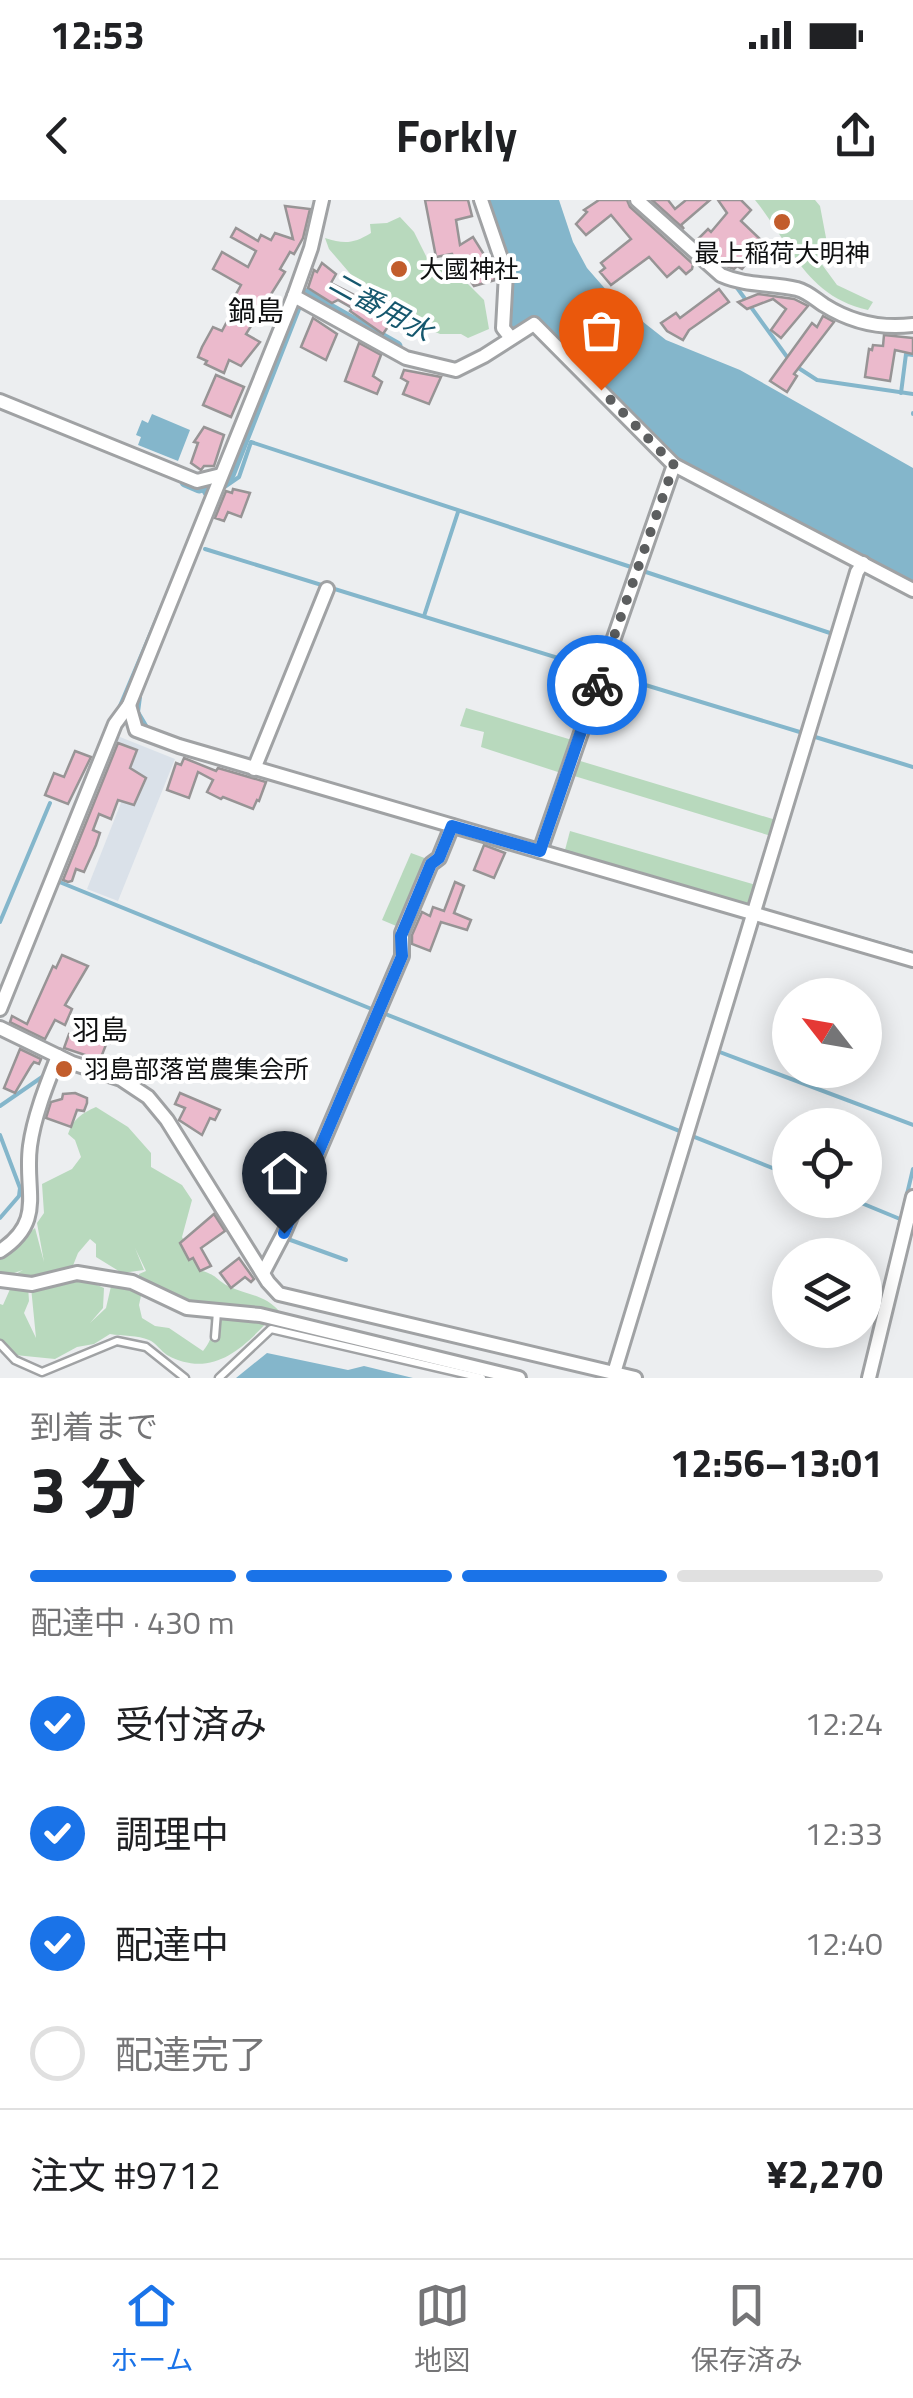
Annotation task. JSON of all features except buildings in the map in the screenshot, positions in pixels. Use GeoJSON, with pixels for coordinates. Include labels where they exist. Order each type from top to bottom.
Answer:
{"type":"FeatureCollection","features":[{"type":"Feature","properties":{"kind":"street"},"geometry":{"type":"LineString","coordinates":[[0,1009],[114,724],[129,705],[221,474],[299,298],[322,200]]}},
{"type":"Feature","properties":{"kind":"street"},"geometry":{"type":"LineString","coordinates":[[481,200],[506,272],[508,335]]}},
{"type":"Feature","properties":{"kind":"street"},"geometry":{"type":"LineString","coordinates":[[636,200],[721,274],[736,281],[796,289],[871,324],[888,328],[913,325]]}},
{"type":"Feature","properties":{"kind":"street"},"geometry":{"type":"LineString","coordinates":[[299,298],[406,358],[456,370],[508,335],[534,324],[674,465],[913,590]]}},
{"type":"Feature","properties":{"kind":"street"},"geometry":{"type":"LineString","coordinates":[[0,401],[197,481],[221,474]]}},
{"type":"Feature","properties":{"kind":"street"},"geometry":{"type":"LineString","coordinates":[[541,847],[674,465]]}},
{"type":"Feature","properties":{"kind":"street"},"geometry":{"type":"LineString","coordinates":[[614,1373],[857,572],[863,563]]}},
{"type":"Feature","properties":{"kind":"street"},"geometry":{"type":"LineString","coordinates":[[254,769],[327,589]]}},
{"type":"Feature","properties":{"kind":"street"},"geometry":{"type":"LineString","coordinates":[[129,705],[136,730],[254,769],[452,826],[541,847],[913,960]]}},
{"type":"Feature","properties":{"kind":"street"},"geometry":{"type":"LineString","coordinates":[[263,1272],[284,1233],[378,1012],[431,864],[439,858],[452,826]]}},
{"type":"Feature","properties":{"kind":"street"},"geometry":{"type":"LineString","coordinates":[[0,1028],[57,1058],[121,1078],[148,1098],[167,1120],[279,1294],[635,1378]]}},
{"type":"Feature","properties":{"kind":"street"},"geometry":{"type":"LineString","coordinates":[[0,1252],[22,1234],[29,1221],[30,1146],[57,1058]]}},
{"type":"Feature","properties":{"kind":"street"},"geometry":{"type":"LineString","coordinates":[[869,1378],[913,1197]]}},
{"type":"Feature","properties":{"kind":"street"},"geometry":{"type":"LineString","coordinates":[[0,1280],[32,1284],[77,1273],[132,1282],[188,1308],[294,1323],[520,1378]]}},
{"type":"Feature","properties":{"kind":"lane"},"geometry":{"type":"LineString","coordinates":[[215,1336],[217,1311]]}},
{"type":"Feature","properties":{"kind":"lane"},"geometry":{"type":"LineString","coordinates":[[219,1378],[272,1329],[482,1378]]}},
{"type":"Feature","properties":{"kind":"lane"},"geometry":{"type":"LineString","coordinates":[[0,1344],[15,1360],[42,1372],[117,1341],[146,1347],[185,1378]]}},
{"type":"Feature","properties":{"kind":"shaded area"},"geometry":{"type":"Polygon","coordinates":[[[115,735],[175,759],[118,901],[87,889],[128,785],[99,773],[115,735]]]}},
{"type":"Feature","properties":{"kind":"green space"},"geometry":{"type":"Polygon","coordinates":[[[755,200],[815,200],[820,206],[827,243],[818,259],[837,285],[873,302],[868,310],[847,303],[814,281],[755,200]]]}},
{"type":"Feature","properties":{"kind":"green space"},"geometry":{"type":"Polygon","coordinates":[[[400,217],[414,232],[427,258],[464,280],[484,300],[489,329],[468,338],[440,334],[410,321],[398,308],[360,285],[329,249],[325,238],[354,241],[371,233],[370,224],[400,217]]]}},
{"type":"Feature","properties":{"kind":"green space"},"geometry":{"type":"Polygon","coordinates":[[[466,708],[572,740],[561,773],[481,747],[484,732],[460,726],[466,708]]]}},
{"type":"Feature","properties":{"kind":"green space"},"geometry":{"type":"Polygon","coordinates":[[[577,760],[776,820],[771,836],[571,775],[577,760]]]}},
{"type":"Feature","properties":{"kind":"green space"},"geometry":{"type":"Polygon","coordinates":[[[570,831],[756,885],[750,904],[565,850],[570,831]]]}},
{"type":"Feature","properties":{"kind":"green space"},"geometry":{"type":"Polygon","coordinates":[[[411,853],[430,860],[401,928],[382,920],[411,853]]]}},
{"type":"Feature","properties":{"kind":"green space"},"geometry":{"type":"Polygon","coordinates":[[[96,1107],[128,1127],[151,1153],[151,1167],[182,1185],[192,1200],[182,1237],[199,1270],[262,1298],[280,1312],[226,1310],[171,1299],[140,1283],[139,1274],[146,1271],[135,1248],[144,1270],[122,1273],[96,1257],[96,1244],[90,1239],[72,1268],[31,1281],[12,1276],[23,1270],[0,1275],[0,1257],[35,1228],[44,1262],[37,1223],[44,1213],[42,1184],[72,1169],[81,1157],[75,1140],[68,1134],[79,1117],[96,1107]]]}},
{"type":"Feature","properties":{"kind":"green space"},"geometry":{"type":"Polygon","coordinates":[[[79,1277],[104,1288],[103,1308],[90,1323],[106,1308],[112,1282],[142,1291],[142,1318],[169,1328],[203,1351],[212,1333],[208,1313],[268,1321],[235,1351],[210,1363],[182,1361],[149,1340],[110,1334],[55,1359],[15,1355],[0,1339],[0,1304],[3,1305],[11,1287],[28,1286],[29,1301],[24,1313],[36,1338],[31,1287],[79,1277]]]}},
{"type":"Feature","properties":{"kind":"water"},"geometry":{"type":"Polygon","coordinates":[[[487,200],[559,200],[573,242],[587,268],[614,299],[666,340],[740,370],[913,468],[913,585],[681,463],[535,319],[514,331],[508,326],[509,267],[487,200]]]}},
{"type":"Feature","properties":{"kind":"water"},"geometry":{"type":"Polygon","coordinates":[[[152,414],[190,430],[178,461],[138,445],[141,437],[136,435],[142,420],[148,423],[152,414]]]}},
{"type":"Feature","properties":{"kind":"water"},"geometry":{"type":"Polygon","coordinates":[[[267,1353],[348,1370],[364,1366],[413,1378],[236,1378],[267,1353]]]}},
{"type":"Feature","properties":{"kind":"waterway"},"geometry":{"type":"LineString","coordinates":[[735,285],[790,361]]}},
{"type":"Feature","properties":{"kind":"waterway","name":"二番用水"},"geometry":{"type":"LineString","coordinates":[[226,477],[302,292],[397,346]]}},
{"type":"Feature","properties":{"kind":"waterway"},"geometry":{"type":"LineString","coordinates":[[901,393],[906,354],[913,355]]}},
{"type":"Feature","properties":{"kind":"waterway"},"geometry":{"type":"LineString","coordinates":[[797,367],[817,380],[913,394]]}},
{"type":"Feature","properties":{"kind":"waterway"},"geometry":{"type":"LineString","coordinates":[[223,488],[239,477],[251,442],[634,568]]}},
{"type":"Feature","properties":{"kind":"waterway","name":"二番用水"},"geometry":{"type":"LineString","coordinates":[[185,482],[199,488],[205,486]]}},
{"type":"Feature","properties":{"kind":"waterway"},"geometry":{"type":"LineString","coordinates":[[201,487],[207,497],[205,501]]}},
{"type":"Feature","properties":{"kind":"waterway"},"geometry":{"type":"LineString","coordinates":[[424,616],[458,512]]}},
{"type":"Feature","properties":{"kind":"waterway"},"geometry":{"type":"LineString","coordinates":[[205,549],[597,670]]}},
{"type":"Feature","properties":{"kind":"waterway"},"geometry":{"type":"LineString","coordinates":[[117,713],[183,556]]}},
{"type":"Feature","properties":{"kind":"waterway"},"geometry":{"type":"LineString","coordinates":[[643,571],[833,634]]}},
{"type":"Feature","properties":{"kind":"waterway"},"geometry":{"type":"LineString","coordinates":[[606,673],[803,733]]}},
{"type":"Feature","properties":{"kind":"waterway"},"geometry":{"type":"LineString","coordinates":[[140,697],[138,712],[148,729]]}},
{"type":"Feature","properties":{"kind":"waterway"},"geometry":{"type":"LineString","coordinates":[[812,736],[913,767]]}},
{"type":"Feature","properties":{"kind":"waterway"},"geometry":{"type":"LineString","coordinates":[[0,922],[50,803]]}},
{"type":"Feature","properties":{"kind":"waterway"},"geometry":{"type":"LineString","coordinates":[[543,846],[573,854]]}},
{"type":"Feature","properties":{"kind":"waterway"},"geometry":{"type":"LineString","coordinates":[[56,884],[57,881],[374,1010]]}},
{"type":"Feature","properties":{"kind":"waterway"},"geometry":{"type":"LineString","coordinates":[[788,917],[913,953]]}},
{"type":"Feature","properties":{"kind":"waterway"},"geometry":{"type":"LineString","coordinates":[[383,1013],[772,1168]]}},
{"type":"Feature","properties":{"kind":"waterway"},"geometry":{"type":"LineString","coordinates":[[717,1051],[913,1125]]}},
{"type":"Feature","properties":{"kind":"waterway"},"geometry":{"type":"LineString","coordinates":[[0,1106],[45,1075]]}},
{"type":"Feature","properties":{"kind":"waterway"},"geometry":{"type":"LineString","coordinates":[[0,1135],[20,1188],[19,1196],[0,1218]]}},
{"type":"Feature","properties":{"kind":"waterway"},"geometry":{"type":"LineString","coordinates":[[882,1299],[913,1169]]}},
{"type":"Feature","properties":{"kind":"waterway"},"geometry":{"type":"LineString","coordinates":[[882,1212],[900,1219]]}},
{"type":"Feature","properties":{"kind":"waterway"},"geometry":{"type":"LineString","coordinates":[[285,1238],[346,1260]]}},
{"type":"Feature","properties":{"kind":"way so far"},"geometry":{"type":"LineString","coordinates":[[597,685],[674,465],[601,390]]}},
{"type":"Feature","properties":{"kind":"place","name":"最上稲荷大明神"},"geometry":{"type":"Point","coordinates":[782,222]}},
{"type":"Feature","properties":{"kind":"place","name":"大國神社"},"geometry":{"type":"Point","coordinates":[399,269]}},
{"type":"Feature","properties":{"kind":"place","name":"羽島部落営農集会所"},"geometry":{"type":"Point","coordinates":[64,1069]}},
{"type":"Feature","properties":{"kind":"district","name":"鍋島"},"geometry":{"type":"Point","coordinates":[256,310]}},
{"type":"Feature","properties":{"kind":"district","name":"羽島"},"geometry":{"type":"Point","coordinates":[100,1029]}},
{"type":"Feature","properties":{"kind":"route"},"geometry":{"type":"LineString","coordinates":[[284,1233],[402,956],[401,936],[431,864],[439,858],[452,826],[540,851],[597,685]]}}]}
